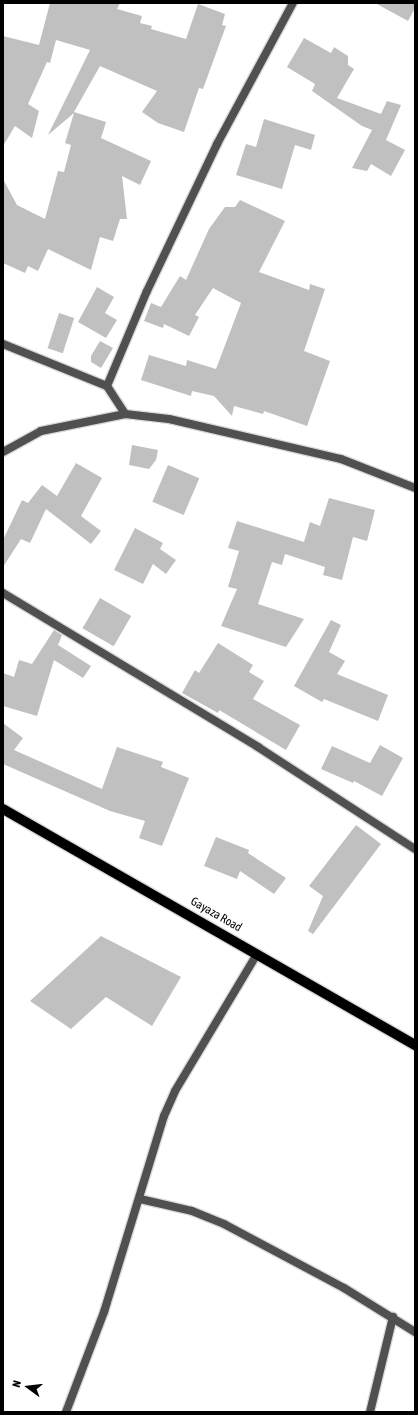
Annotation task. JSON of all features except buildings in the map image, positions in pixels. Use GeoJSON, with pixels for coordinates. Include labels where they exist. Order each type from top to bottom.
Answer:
{"type":"FeatureCollection","features":[{"type":"Feature","properties":{"kind":"main road","name":"Gayaza Road"},"geometry":{"type":"LineString","coordinates":[[3,809],[415,1045]]}},
{"type":"Feature","properties":{"kind":"street"},"geometry":{"type":"LineString","coordinates":[[107,386],[147,291],[217,144],[294,3]]}},
{"type":"Feature","properties":{"kind":"street"},"geometry":{"type":"LineString","coordinates":[[3,344],[107,386],[125,414]]}},
{"type":"Feature","properties":{"kind":"street"},"geometry":{"type":"LineString","coordinates":[[3,452],[41,431],[125,414],[169,419],[341,459],[415,488]]}},
{"type":"Feature","properties":{"kind":"street"},"geometry":{"type":"LineString","coordinates":[[3,593],[258,747],[415,849]]}},
{"type":"Feature","properties":{"kind":"street"},"geometry":{"type":"LineString","coordinates":[[66,1412],[104,1312],[140,1199],[164,1116],[175,1091],[257,954]]}},
{"type":"Feature","properties":{"kind":"street"},"geometry":{"type":"LineString","coordinates":[[140,1199],[192,1211],[224,1224],[344,1288],[415,1332]]}},
{"type":"Feature","properties":{"kind":"street"},"geometry":{"type":"LineString","coordinates":[[370,1412],[393,1317]]}}]}
